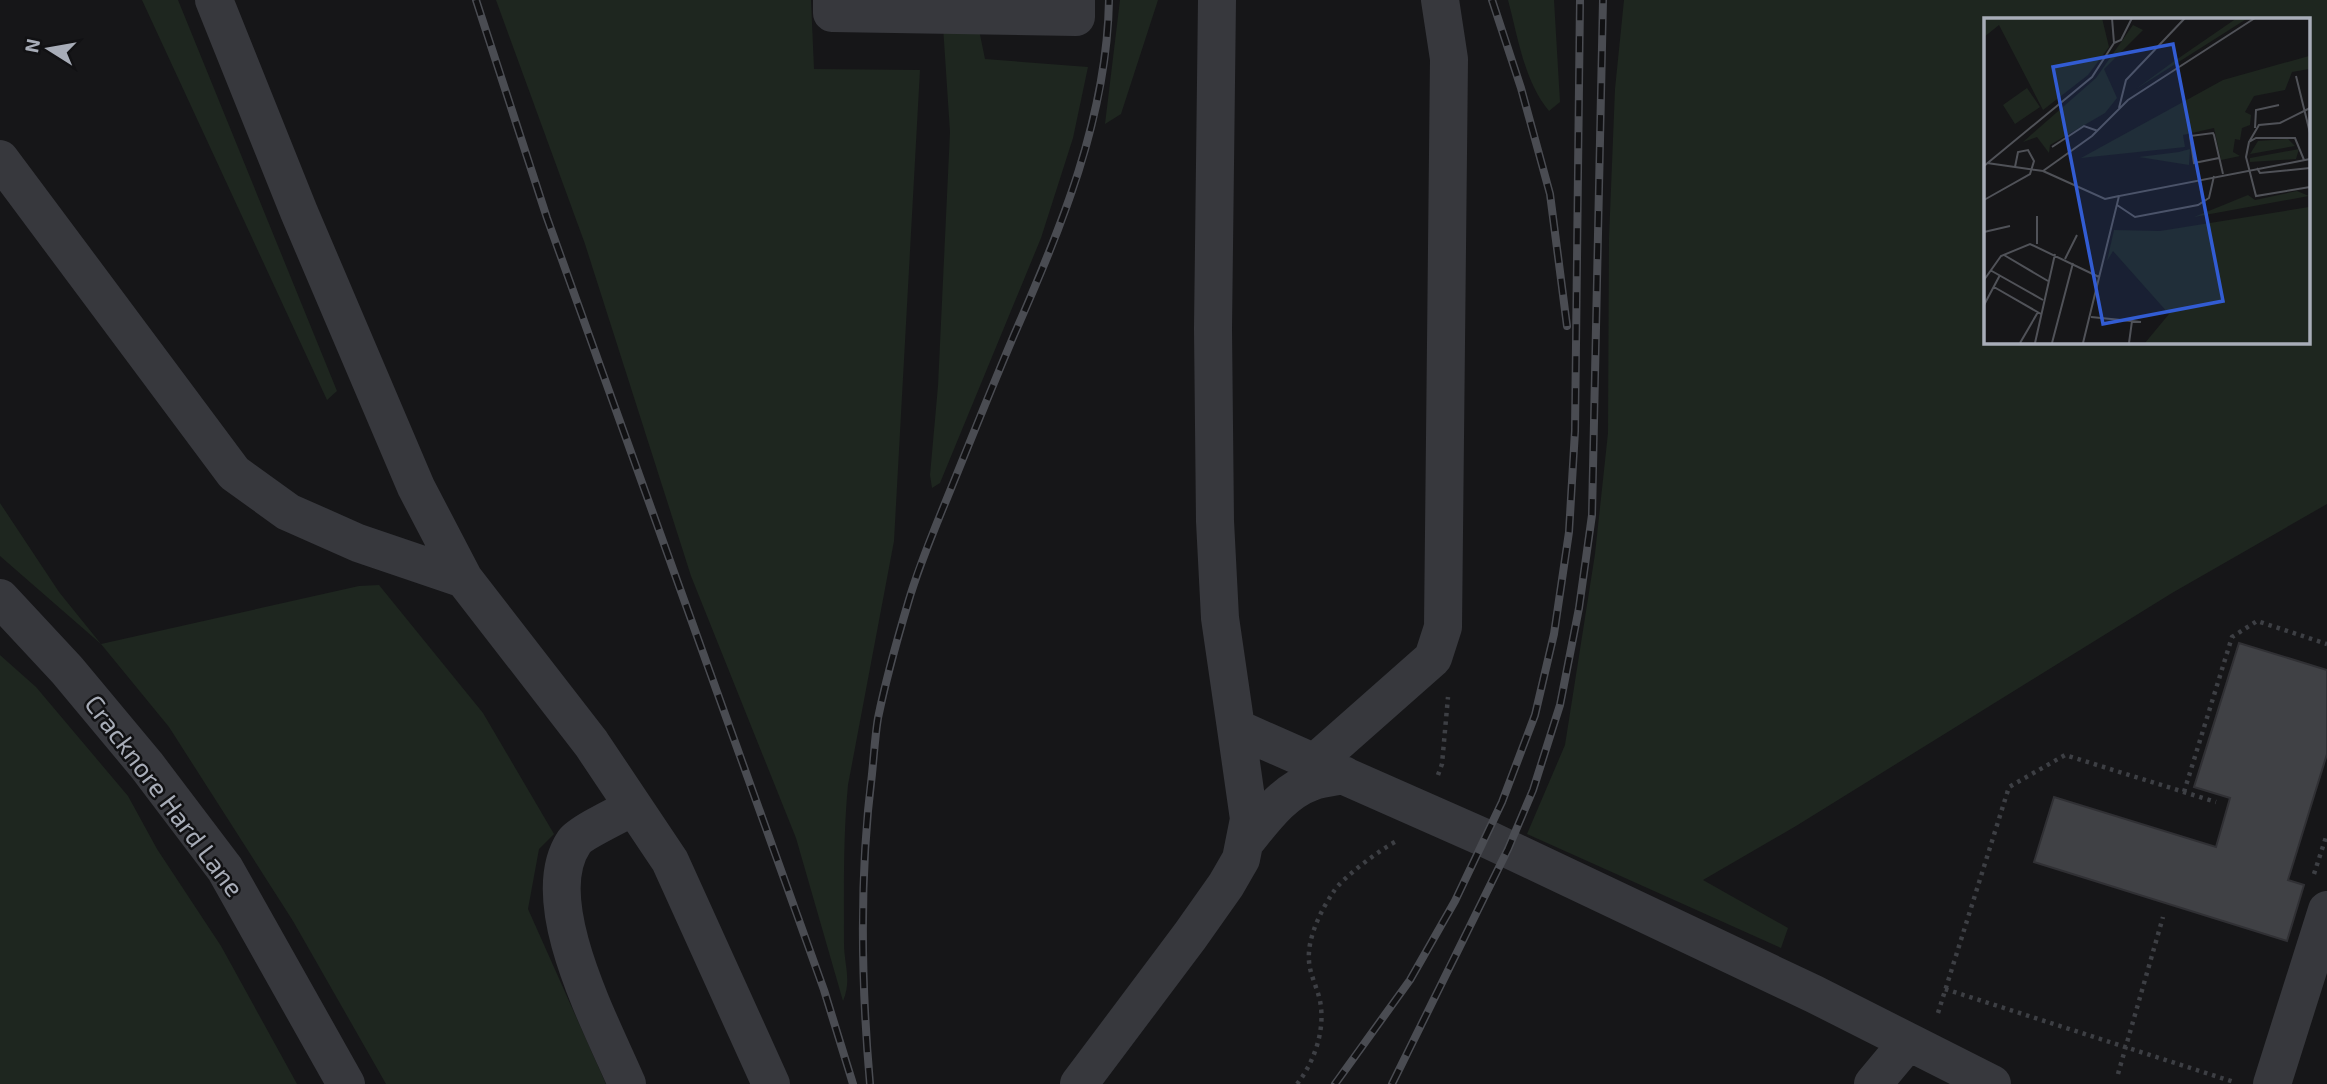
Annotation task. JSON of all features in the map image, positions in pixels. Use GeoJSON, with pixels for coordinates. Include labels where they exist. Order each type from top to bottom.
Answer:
{"type":"FeatureCollection","features":[{"type":"Feature","properties":{"kind":"lane"},"geometry":{"type":"LineString","coordinates":[[214,0],[299,212],[416,487],[464,579],[591,743],[670,861],[771,1084]]}},
{"type":"Feature","properties":{"kind":"lane"},"geometry":{"type":"LineString","coordinates":[[832,0],[832,13],[1076,17],[1076,0]]}},
{"type":"Feature","properties":{"kind":"lane"},"geometry":{"type":"LineString","coordinates":[[1079,1084],[1226,885],[1241,859],[1249,819],[1220,618],[1214,521],[1213,329],[1217,0]]}},
{"type":"Feature","properties":{"kind":"lane"},"geometry":{"type":"LineString","coordinates":[[1245,841],[1273,808],[1328,769],[1433,658],[1443,627],[1449,73],[1440,0]]}},
{"type":"Feature","properties":{"kind":"lane"},"geometry":{"type":"LineString","coordinates":[[0,159],[234,473],[288,512],[358,543],[464,579]]}},
{"type":"Feature","properties":{"kind":"lane","name":"Cracknore Hard Lane"},"geometry":{"type":"LineString","coordinates":[[0,598],[68,670],[147,766],[225,869],[346,1084]]}},
{"type":"Feature","properties":{"kind":"lane"},"geometry":{"type":"LineString","coordinates":[[1236,728],[1424,810],[1814,994],[1992,1084]]}},
{"type":"Feature","properties":{"kind":"lane"},"geometry":{"type":"LineString","coordinates":[[626,1084],[579,971],[562,912],[561,874],[575,840],[633,807]]}},
{"type":"Feature","properties":{"kind":"lane"},"geometry":{"type":"LineString","coordinates":[[2272,1084],[2327,909]]}},
{"type":"Feature","properties":{"kind":"lane"},"geometry":{"type":"LineString","coordinates":[[1873,1084],[1917,1046]]}},
{"type":"Feature","properties":{"kind":"path"},"geometry":{"type":"LineString","coordinates":[[2184,792],[2232,637],[2257,621],[2327,644]]}},
{"type":"Feature","properties":{"kind":"path"},"geometry":{"type":"LineString","coordinates":[[1297,1084],[1310,1064],[1318,1038],[1321,1009],[1309,962],[1311,943],[1319,918],[1335,889],[1391,844],[1414,833],[1441,764],[1448,688],[1436,649]]}},
{"type":"Feature","properties":{"kind":"path"},"geometry":{"type":"LineString","coordinates":[[1917,1046],[1945,989],[2009,787],[2065,755],[2216,802]]}},
{"type":"Feature","properties":{"kind":"path"},"geometry":{"type":"LineString","coordinates":[[2118,1074],[2163,917]]}},
{"type":"Feature","properties":{"kind":"path"},"geometry":{"type":"LineString","coordinates":[[1945,989],[2241,1084]]}},
{"type":"Feature","properties":{"kind":"shaded area"},"geometry":{"type":"Polygon","coordinates":[[[142,0],[178,0],[337,391],[327,400],[142,0]]]}},
{"type":"Feature","properties":{"kind":"shaded area"},"geometry":{"type":"Polygon","coordinates":[[[496,0],[811,0],[814,69],[920,70],[894,541],[848,785],[844,883],[847,979],[843,1001],[796,838],[691,576],[585,244],[496,0]]]}},
{"type":"Feature","properties":{"kind":"shaded area"},"geometry":{"type":"Polygon","coordinates":[[[1120,0],[1158,0],[1121,114],[1105,124],[1120,0]]]}},
{"type":"Feature","properties":{"kind":"shaded area"},"geometry":{"type":"Polygon","coordinates":[[[1508,0],[1554,0],[1560,102],[1549,111],[1533,86],[1508,0]]]}},
{"type":"Feature","properties":{"kind":"shaded area"},"geometry":{"type":"Polygon","coordinates":[[[1624,0],[2327,0],[2327,504],[2172,593],[1796,826],[1703,880],[1788,928],[1781,948],[1527,834],[1565,745],[1595,554],[1608,433],[1609,238],[1615,89],[1624,0]]]}},
{"type":"Feature","properties":{"kind":"shaded area"},"geometry":{"type":"Polygon","coordinates":[[[978,25],[985,59],[1088,67],[1073,138],[1041,238],[940,483],[932,488],[930,475],[938,386],[950,132],[943,26],[978,25]]]}},
{"type":"Feature","properties":{"kind":"shaded area"},"geometry":{"type":"Polygon","coordinates":[[[0,503],[59,592],[101,644],[0,556],[0,503]]]}},
{"type":"Feature","properties":{"kind":"shaded area"},"geometry":{"type":"Polygon","coordinates":[[[379,585],[483,713],[554,834],[539,849],[528,909],[606,1084],[386,1084],[293,921],[169,727],[101,644],[359,586],[379,585]]]}},
{"type":"Feature","properties":{"kind":"shaded area"},"geometry":{"type":"Polygon","coordinates":[[[0,655],[36,687],[128,796],[157,849],[221,946],[297,1084],[0,1084],[0,655]]]}},
{"type":"Feature","properties":{"kind":"building"},"geometry":{"type":"Polygon","coordinates":[[[2239,643],[2327,670],[2327,754],[2288,880],[2304,885],[2287,941],[2034,862],[2054,797],[2216,847],[2230,798],[2194,787],[2239,643]]]}},
{"type":"Feature","properties":{"kind":"railway"},"geometry":{"type":"LineString","coordinates":[[476,0],[547,218],[824,990],[853,1084]]}},
{"type":"Feature","properties":{"kind":"railway"},"geometry":{"type":"LineString","coordinates":[[870,1084],[863,968],[863,890],[868,813],[881,703],[922,561],[1048,254],[1078,172],[1100,87],[1109,0]]}},
{"type":"Feature","properties":{"kind":"railway"},"geometry":{"type":"LineString","coordinates":[[1492,0],[1521,88],[1550,194],[1567,326]]}},
{"type":"Feature","properties":{"kind":"railway"},"geometry":{"type":"LineString","coordinates":[[1335,1084],[1410,980],[1455,901],[1502,802],[1535,715],[1554,634],[1569,532],[1575,431],[1580,0]]}},
{"type":"Feature","properties":{"kind":"railway"},"geometry":{"type":"LineString","coordinates":[[1392,1084],[1508,849],[1533,790],[1560,705],[1579,608],[1592,515],[1603,0]]}}]}
